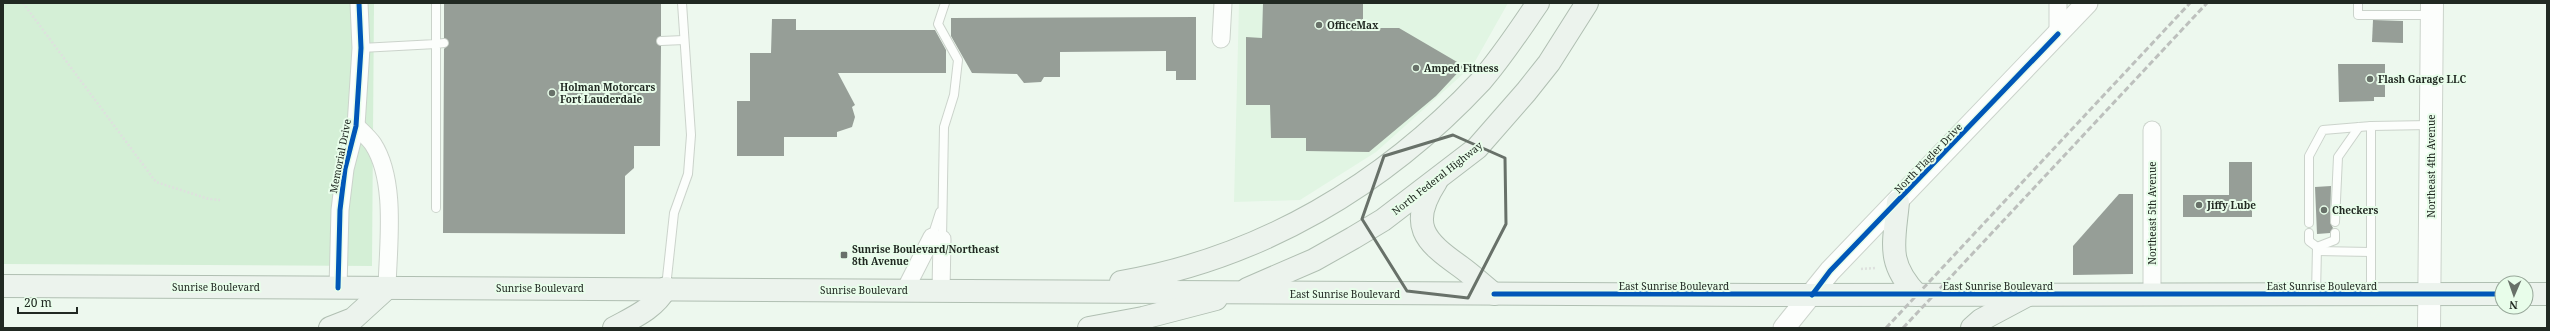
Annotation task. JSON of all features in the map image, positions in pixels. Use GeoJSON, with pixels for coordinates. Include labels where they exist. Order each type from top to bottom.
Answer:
{"type":"FeatureCollection","features":[{"type":"Feature","properties":{"kind":"main road"},"geometry":{"type":"LineString","coordinates":[[1076,290],[1190,266],[1242,249],[1297,225],[1349,194],[1397,160],[1440,123],[1496,62],[1538,3]]}},
{"type":"Feature","properties":{"kind":"main road","name":"North Federal Highway"},"geometry":{"type":"LineString","coordinates":[[1237,293],[1314,260],[1347,242],[1383,220],[1440,178],[1477,148],[1502,121],[1549,63],[1587,3]]}},
{"type":"Feature","properties":{"kind":"main road","name":"Northeast 4th Avenue"},"geometry":{"type":"LineString","coordinates":[[2429,328],[2432,9]]}},
{"type":"Feature","properties":{"kind":"main road"},"geometry":{"type":"LineString","coordinates":[[1440,178],[1429,194],[1422,211],[1421,224],[1425,235],[1444,256],[1494,294]]}},
{"type":"Feature","properties":{"kind":"main road"},"geometry":{"type":"LineString","coordinates":[[1898,202],[1893,249],[1895,262],[1900,276],[1917,295]]}},
{"type":"Feature","properties":{"kind":"main road","name":"Sunrise Boulevard"},"geometry":{"type":"LineString","coordinates":[[3,286],[666,288],[941,291],[1076,290]]}},
{"type":"Feature","properties":{"kind":"main road"},"geometry":{"type":"LineString","coordinates":[[330,328],[352,319],[387,288]]}},
{"type":"Feature","properties":{"kind":"main road"},"geometry":{"type":"LineString","coordinates":[[614,328],[644,312],[659,300],[666,288]]}},
{"type":"Feature","properties":{"kind":"main road","name":"East Sunrise Boulevard"},"geometry":{"type":"LineString","coordinates":[[1076,290],[1237,293],[2152,296],[2494,294]]}},
{"type":"Feature","properties":{"kind":"main road"},"geometry":{"type":"LineString","coordinates":[[1089,328],[1182,309],[1237,293]]}},
{"type":"Feature","properties":{"kind":"main road"},"geometry":{"type":"LineString","coordinates":[[2534,294],[2547,294]]}},
{"type":"Feature","properties":{"kind":"main road"},"geometry":{"type":"LineString","coordinates":[[1972,328],[1981,320],[2028,295]]}},
{"type":"Feature","properties":{"kind":"street","name":"Memorial Drive"},"geometry":{"type":"LineString","coordinates":[[338,288],[340,210],[345,169],[356,126],[361,48],[359,3]]}},
{"type":"Feature","properties":{"kind":"street"},"geometry":{"type":"LineString","coordinates":[[1221,39],[1223,3]]}},
{"type":"Feature","properties":{"kind":"street"},"geometry":{"type":"LineString","coordinates":[[2058,3],[2058,34]]}},
{"type":"Feature","properties":{"kind":"street","name":"North Flagler Drive"},"geometry":{"type":"LineString","coordinates":[[1784,328],[1830,271],[1898,202],[2087,3]]}},
{"type":"Feature","properties":{"kind":"street","name":"Memorial Drive"},"geometry":{"type":"LineString","coordinates":[[356,126],[373,144],[381,162],[388,190],[387,288]]}},
{"type":"Feature","properties":{"kind":"street","name":"Northeast 5th Avenue"},"geometry":{"type":"LineString","coordinates":[[2152,130],[2152,296]]}},
{"type":"Feature","properties":{"kind":"street"},"geometry":{"type":"LineString","coordinates":[[904,290],[937,238]]}},
{"type":"Feature","properties":{"kind":"street"},"geometry":{"type":"LineString","coordinates":[[937,238],[941,291]]}},
{"type":"Feature","properties":{"kind":"lane"},"geometry":{"type":"LineString","coordinates":[[436,3],[440,44],[436,208]]}},
{"type":"Feature","properties":{"kind":"lane"},"geometry":{"type":"LineString","coordinates":[[666,288],[674,213],[688,174],[690,153],[691,134],[682,3]]}},
{"type":"Feature","properties":{"kind":"lane"},"geometry":{"type":"LineString","coordinates":[[937,238],[942,206],[944,127],[954,95],[958,60],[938,24],[945,3]]}},
{"type":"Feature","properties":{"kind":"lane"},"geometry":{"type":"LineString","coordinates":[[2358,3],[2358,15],[2432,9]]}},
{"type":"Feature","properties":{"kind":"lane"},"geometry":{"type":"LineString","coordinates":[[661,41],[684,40]]}},
{"type":"Feature","properties":{"kind":"lane"},"geometry":{"type":"LineString","coordinates":[[361,48],[440,44]]}},
{"type":"Feature","properties":{"kind":"lane"},"geometry":{"type":"LineString","coordinates":[[2309,223],[2309,156],[2323,130],[2371,126],[2431,125]]}},
{"type":"Feature","properties":{"kind":"lane"},"geometry":{"type":"LineString","coordinates":[[2371,126],[2371,294]]}},
{"type":"Feature","properties":{"kind":"lane"},"geometry":{"type":"LineString","coordinates":[[2335,222],[2338,157],[2359,127]]}},
{"type":"Feature","properties":{"kind":"lane"},"geometry":{"type":"LineString","coordinates":[[2309,233],[2309,241],[2317,249],[2371,252]]}},
{"type":"Feature","properties":{"kind":"lane"},"geometry":{"type":"LineString","coordinates":[[2317,249],[2335,240],[2335,233]]}},
{"type":"Feature","properties":{"kind":"lane"},"geometry":{"type":"LineString","coordinates":[[2316,295],[2317,249]]}},
{"type":"Feature","properties":{"kind":"path"},"geometry":{"type":"LineString","coordinates":[[23,3],[156,182],[209,199],[220,200]]}},
{"type":"Feature","properties":{"kind":"path"},"geometry":{"type":"LineString","coordinates":[[1858,269],[1878,268]]}},
{"type":"Feature","properties":{"kind":"highlighted area"},"geometry":{"type":"Polygon","coordinates":[[[1453,135],[1505,158],[1506,224],[1468,298],[1407,291],[1362,219],[1384,156],[1453,135]]]}},
{"type":"Feature","properties":{"kind":"shaded area"},"geometry":{"type":"Polygon","coordinates":[[[3,3],[374,3],[372,266],[3,264],[3,3]]]}},
{"type":"Feature","properties":{"kind":"shaded area"},"geometry":{"type":"Polygon","coordinates":[[[1239,3],[1508,3],[1473,65],[1376,152],[1300,200],[1234,202],[1239,3]]]}},
{"type":"Feature","properties":{"kind":"building","name":"Holman Motorcars Fort Lauderdale"},"geometry":{"type":"Polygon","coordinates":[[[444,3],[661,3],[661,36],[656,41],[661,46],[660,146],[634,146],[634,168],[625,176],[625,234],[443,233],[444,49],[449,43],[444,38],[444,3]]]}},
{"type":"Feature","properties":{"kind":"building"},"geometry":{"type":"Polygon","coordinates":[[[1263,3],[1363,3],[1363,28],[1399,28],[1464,66],[1436,96],[1369,152],[1306,151],[1306,138],[1271,138],[1270,105],[1246,105],[1246,37],[1262,38],[1263,3]]]}},
{"type":"Feature","properties":{"kind":"building"},"geometry":{"type":"Polygon","coordinates":[[[1196,17],[1196,80],[1176,80],[1176,71],[1166,71],[1166,51],[1060,52],[1060,77],[1044,77],[1041,82],[1024,83],[1017,74],[972,73],[951,36],[951,18],[1196,17]]]}},
{"type":"Feature","properties":{"kind":"building"},"geometry":{"type":"Polygon","coordinates":[[[772,19],[796,19],[796,30],[935,30],[946,50],[946,73],[838,73],[855,105],[852,107],[855,117],[852,127],[837,132],[837,137],[784,137],[784,156],[737,156],[737,101],[750,101],[750,53],[771,53],[772,19]]]}},
{"type":"Feature","properties":{"kind":"building"},"geometry":{"type":"Polygon","coordinates":[[[2373,20],[2403,21],[2403,43],[2372,42],[2373,20]]]}},
{"type":"Feature","properties":{"kind":"building"},"geometry":{"type":"Polygon","coordinates":[[[2338,64],[2385,64],[2385,97],[2374,97],[2374,101],[2339,102],[2338,64]]]}},
{"type":"Feature","properties":{"kind":"building"},"geometry":{"type":"Polygon","coordinates":[[[2229,162],[2252,162],[2252,217],[2183,217],[2183,195],[2229,195],[2229,162]]]}},
{"type":"Feature","properties":{"kind":"building","name":"Checkers"},"geometry":{"type":"Polygon","coordinates":[[[2331,186],[2330,222],[2333,228],[2330,233],[2317,234],[2315,187],[2331,186]]]}},
{"type":"Feature","properties":{"kind":"building"},"geometry":{"type":"Polygon","coordinates":[[[2119,194],[2133,194],[2133,274],[2073,275],[2073,246],[2119,194]]]}},
{"type":"Feature","properties":{"kind":"railway"},"geometry":{"type":"LineString","coordinates":[[1886,328],[2190,3]]}},
{"type":"Feature","properties":{"kind":"railway"},"geometry":{"type":"LineString","coordinates":[[1903,328],[2207,3]]}},
{"type":"Feature","properties":{"kind":"cycle path"},"geometry":{"type":"LineString","coordinates":[[338,288],[340,210],[345,169],[356,126],[361,48],[359,3]]}},
{"type":"Feature","properties":{"kind":"cycle path"},"geometry":{"type":"LineString","coordinates":[[1812,295],[1830,271],[2058,34]]}},
{"type":"Feature","properties":{"kind":"cycle path"},"geometry":{"type":"LineString","coordinates":[[1494,294],[2494,294]]}},
{"type":"Feature","properties":{"kind":"place","name":"OfficeMax"},"geometry":{"type":"Point","coordinates":[1319,25]}},
{"type":"Feature","properties":{"kind":"place","name":"Amped Fitness"},"geometry":{"type":"Point","coordinates":[1416,68]}},
{"type":"Feature","properties":{"kind":"place","name":"Flash Garage LLC"},"geometry":{"type":"Point","coordinates":[2370,79]}},
{"type":"Feature","properties":{"kind":"place","name":"Holman Motorcars Fort Lauderdale"},"geometry":{"type":"Point","coordinates":[552,93]}},
{"type":"Feature","properties":{"kind":"place","name":"Jiffy Lube"},"geometry":{"type":"Point","coordinates":[2199,205]}},
{"type":"Feature","properties":{"kind":"place","name":"Checkers"},"geometry":{"type":"Point","coordinates":[2324,210]}},
{"type":"Feature","properties":{"kind":"place","name":"Sunrise Boulevard/Northeast 8th Avenue"},"geometry":{"type":"Point","coordinates":[844,255]}}]}
